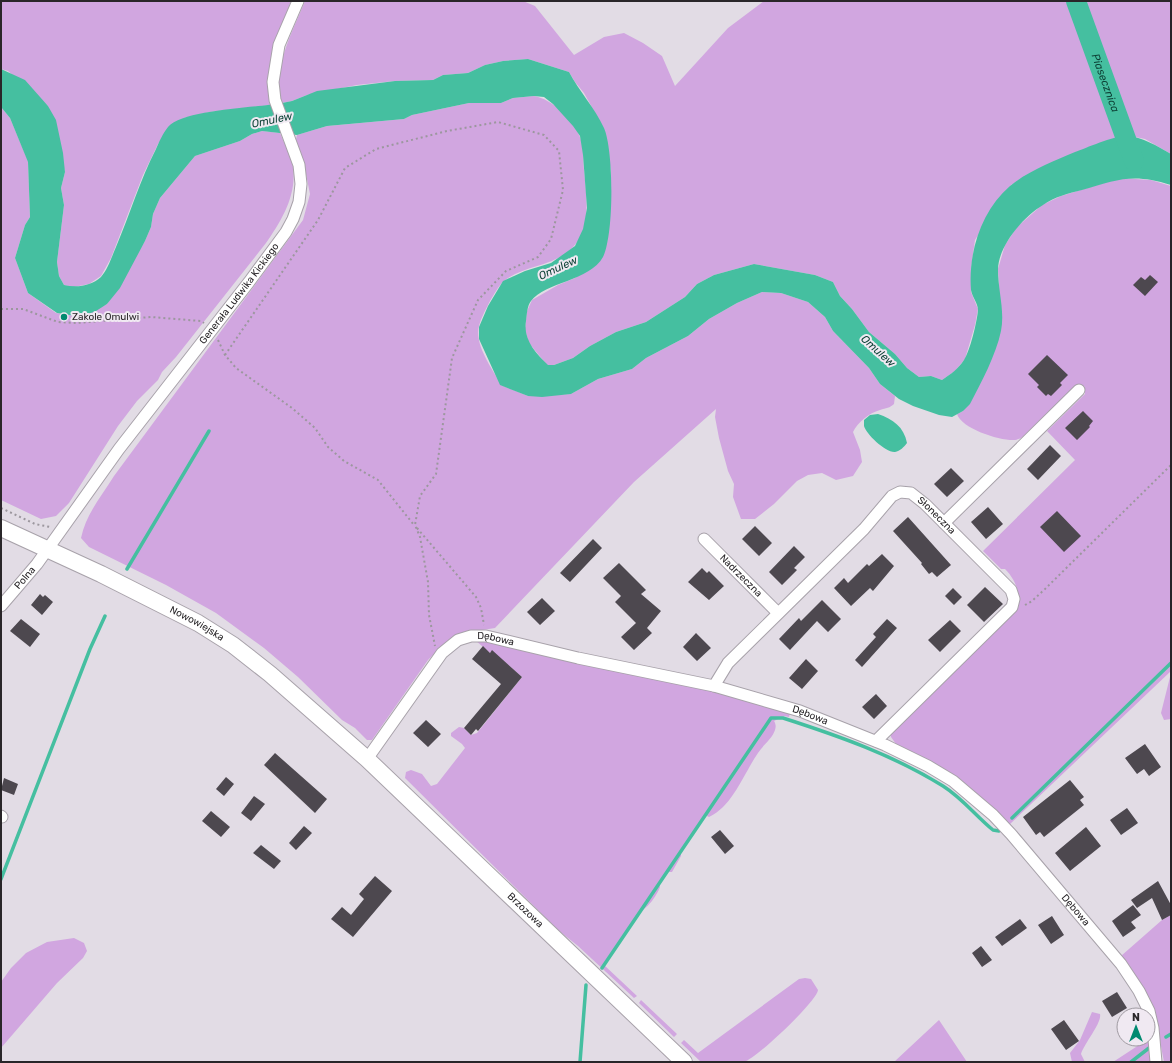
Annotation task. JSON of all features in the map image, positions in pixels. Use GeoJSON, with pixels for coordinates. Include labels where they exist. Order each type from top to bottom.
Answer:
{"type":"FeatureCollection","features":[{"type":"Feature","properties":{"kind":"main road","name":"Nowowiejska"},"geometry":{"type":"LineString","coordinates":[[1,528],[101,574],[198,623],[233,645],[270,674],[367,759]]}},
{"type":"Feature","properties":{"kind":"main road","name":"Brzozowa"},"geometry":{"type":"LineString","coordinates":[[367,759],[684,1062]]}},
{"type":"Feature","properties":{"kind":"street","name":"Generała Ludwika Kickiego"},"geometry":{"type":"LineString","coordinates":[[48,549],[119,448],[212,330],[286,232],[293,219],[299,202],[301,184],[299,164],[275,100],[273,82],[274,66],[279,45],[298,1]]}},
{"type":"Feature","properties":{"kind":"street"},"geometry":{"type":"LineString","coordinates":[[944,523],[1079,390]]}},
{"type":"Feature","properties":{"kind":"street","name":"Słoneczna"},"geometry":{"type":"LineString","coordinates":[[714,686],[728,663],[864,529],[892,496],[900,492],[910,493],[925,504],[1011,590],[1014,599],[1012,607]]}},
{"type":"Feature","properties":{"kind":"street","name":"Nadrzeczna"},"geometry":{"type":"LineString","coordinates":[[704,539],[778,613]]}},
{"type":"Feature","properties":{"kind":"street","name":"Polna"},"geometry":{"type":"LineString","coordinates":[[1,606],[48,549]]}},
{"type":"Feature","properties":{"kind":"street"},"geometry":{"type":"LineString","coordinates":[[876,741],[1012,607]]}},
{"type":"Feature","properties":{"kind":"street","name":"Dębowa"},"geometry":{"type":"LineString","coordinates":[[367,759],[435,661],[451,644],[471,636],[486,636],[578,658],[714,686],[800,711],[876,741],[928,766],[953,782],[993,814],[1112,953],[1139,991],[1151,1016],[1156,1062]]}},
{"type":"Feature","properties":{"kind":"path"},"geometry":{"type":"LineString","coordinates":[[225,355],[318,220],[345,168],[376,149],[447,131],[498,122],[544,135],[559,152],[563,190],[551,239],[538,257],[506,271],[478,300],[452,358],[436,474],[420,496],[415,525],[420,537],[428,582],[429,615],[436,654],[435,661]]}},
{"type":"Feature","properties":{"kind":"path"},"geometry":{"type":"LineString","coordinates":[[1,309],[22,309],[58,322],[77,323],[151,317],[201,321],[212,330],[225,355],[236,368],[292,408],[309,423],[328,447],[344,461],[378,480],[476,597],[481,608],[486,636]]}},
{"type":"Feature","properties":{"kind":"path"},"geometry":{"type":"LineString","coordinates":[[1012,607],[1023,606],[1032,601],[1171,465]]}},
{"type":"Feature","properties":{"kind":"path"},"geometry":{"type":"LineString","coordinates":[[1,508],[29,522]]}},
{"type":"Feature","properties":{"kind":"shaded area"},"geometry":{"type":"Polygon","coordinates":[[[1,1],[291,1],[272,51],[268,77],[272,105],[210,112],[184,118],[158,144],[143,175],[111,258],[101,276],[89,284],[74,287],[64,285],[59,276],[57,262],[64,205],[61,188],[65,172],[48,106],[8,71],[1,69],[1,1]]]}},
{"type":"Feature","properties":{"kind":"shaded area"},"geometry":{"type":"Polygon","coordinates":[[[305,1],[523,1],[535,6],[574,55],[604,37],[624,33],[643,43],[662,56],[675,86],[728,28],[764,1],[1171,1],[1171,154],[1145,139],[1125,135],[1072,154],[1037,170],[1011,185],[975,240],[971,269],[971,292],[978,309],[975,325],[965,359],[955,371],[942,380],[931,376],[919,377],[907,368],[895,354],[869,332],[840,296],[833,282],[815,275],[754,264],[714,275],[697,284],[685,297],[646,322],[616,332],[590,346],[573,358],[554,365],[547,365],[528,342],[525,328],[527,311],[532,300],[558,285],[575,278],[607,243],[611,171],[604,129],[584,93],[569,72],[528,59],[503,61],[485,65],[468,73],[443,75],[433,80],[395,81],[357,85],[307,95],[282,103],[279,90],[281,64],[305,1]]]}},
{"type":"Feature","properties":{"kind":"shaded area"},"geometry":{"type":"Polygon","coordinates":[[[534,96],[548,101],[561,111],[572,123],[580,137],[583,149],[586,189],[586,220],[580,238],[566,253],[549,262],[521,271],[504,281],[490,301],[479,326],[479,341],[485,357],[501,385],[528,396],[571,394],[598,379],[632,369],[646,358],[688,336],[709,319],[737,303],[762,292],[781,293],[808,302],[825,317],[833,331],[869,368],[880,384],[895,396],[894,404],[868,416],[861,421],[853,432],[860,450],[862,462],[853,476],[836,480],[822,473],[808,475],[797,481],[774,504],[755,519],[741,519],[733,497],[734,484],[728,471],[719,438],[715,417],[716,409],[634,482],[495,628],[458,634],[446,642],[428,660],[372,740],[367,740],[355,728],[342,720],[298,677],[264,648],[216,613],[166,585],[89,547],[81,538],[83,529],[90,513],[114,476],[303,220],[310,194],[305,169],[296,139],[297,135],[327,126],[404,119],[412,115],[469,103],[501,103],[513,98],[534,96]]]}},
{"type":"Feature","properties":{"kind":"shaded area"},"geometry":{"type":"Polygon","coordinates":[[[1,107],[10,118],[28,161],[30,217],[25,225],[15,258],[28,293],[56,313],[83,316],[107,304],[145,241],[151,227],[153,214],[160,198],[195,156],[240,141],[252,134],[262,131],[280,133],[291,158],[294,173],[288,205],[278,225],[266,243],[176,357],[162,372],[158,380],[137,401],[118,426],[69,503],[56,516],[41,519],[1,500],[1,107]]]}},
{"type":"Feature","properties":{"kind":"shaded area"},"geometry":{"type":"Polygon","coordinates":[[[1120,178],[1151,180],[1171,186],[1171,671],[1009,825],[915,754],[896,744],[891,737],[891,732],[1018,608],[1019,597],[1012,577],[1005,569],[1001,569],[983,551],[1075,460],[1047,431],[1085,394],[1085,387],[1080,385],[1031,431],[1023,437],[1015,440],[1008,440],[982,433],[966,425],[957,414],[963,411],[988,366],[1001,330],[998,269],[1005,245],[1017,227],[1042,205],[1061,196],[1120,178]]]}},
{"type":"Feature","properties":{"kind":"shaded area"},"geometry":{"type":"Polygon","coordinates":[[[475,640],[482,640],[520,650],[714,692],[790,713],[789,717],[784,716],[774,721],[776,727],[774,733],[762,747],[731,797],[717,812],[709,817],[705,815],[681,850],[681,856],[672,872],[667,872],[659,884],[660,887],[655,897],[647,907],[641,910],[604,965],[637,996],[634,998],[578,946],[558,930],[405,778],[406,772],[411,770],[422,774],[431,786],[437,784],[465,748],[451,736],[451,733],[459,727],[464,728],[471,735],[477,733],[522,677],[492,651],[490,653],[475,640]]]}},
{"type":"Feature","properties":{"kind":"shaded area"},"geometry":{"type":"Polygon","coordinates":[[[1171,673],[1171,719],[1164,720],[1161,713],[1171,673]]]}},
{"type":"Feature","properties":{"kind":"shaded area"},"geometry":{"type":"Polygon","coordinates":[[[1171,915],[1171,1062],[1164,1062],[1156,1020],[1156,1007],[1153,1007],[1149,997],[1121,956],[1162,920],[1171,915]]]}},
{"type":"Feature","properties":{"kind":"shaded area"},"geometry":{"type":"Polygon","coordinates":[[[74,938],[84,943],[87,951],[83,958],[57,983],[1,1048],[1,982],[11,968],[26,953],[47,942],[74,938]]]}},
{"type":"Feature","properties":{"kind":"shaded area"},"geometry":{"type":"Polygon","coordinates":[[[799,979],[811,979],[818,990],[815,996],[785,1029],[760,1051],[744,1062],[701,1062],[681,1043],[684,1040],[698,1053],[799,979]]]}},
{"type":"Feature","properties":{"kind":"shaded area"},"geometry":{"type":"Polygon","coordinates":[[[641,1000],[677,1034],[674,1037],[639,1003],[641,1000]]]}},
{"type":"Feature","properties":{"kind":"shaded area"},"geometry":{"type":"Polygon","coordinates":[[[1092,1012],[1100,1014],[1100,1018],[1081,1054],[1085,1062],[1072,1062],[1070,1053],[1080,1040],[1092,1012]]]}},
{"type":"Feature","properties":{"kind":"shaded area"},"geometry":{"type":"Polygon","coordinates":[[[939,1020],[967,1062],[894,1062],[939,1020]]]}},
{"type":"Feature","properties":{"kind":"shaded area"},"geometry":{"type":"Polygon","coordinates":[[[1136,1047],[1150,1047],[1151,1062],[1113,1062],[1136,1047]]]}},
{"type":"Feature","properties":{"kind":"water","name":"Omulew"},"geometry":{"type":"Polygon","coordinates":[[[528,59],[569,72],[604,128],[610,155],[611,213],[607,246],[603,257],[597,265],[588,271],[546,289],[531,301],[529,305],[526,334],[535,351],[548,365],[554,365],[573,358],[590,346],[616,332],[646,322],[685,297],[697,284],[714,275],[754,264],[815,275],[833,282],[840,296],[869,332],[895,354],[907,368],[919,377],[931,376],[942,380],[959,366],[969,350],[975,329],[978,310],[971,290],[974,247],[984,220],[991,208],[1010,186],[1033,171],[1059,159],[1121,136],[1144,140],[1171,154],[1171,185],[1158,181],[1136,178],[1116,180],[1067,194],[1047,202],[1035,210],[1020,225],[1007,242],[999,261],[998,278],[1002,308],[1002,323],[996,350],[970,404],[963,411],[952,417],[939,415],[913,406],[899,399],[880,384],[869,368],[833,331],[825,317],[808,302],[781,293],[762,292],[737,303],[709,319],[688,336],[646,358],[632,369],[598,379],[571,394],[542,397],[528,396],[500,385],[479,339],[479,327],[488,306],[503,281],[525,271],[551,263],[575,246],[583,229],[587,208],[580,136],[553,104],[544,97],[534,96],[513,98],[501,103],[469,103],[412,115],[404,119],[327,126],[297,135],[262,131],[252,134],[240,141],[195,156],[160,198],[153,214],[151,227],[145,241],[120,288],[107,304],[96,311],[83,316],[76,316],[57,313],[28,293],[15,258],[25,225],[30,217],[28,162],[10,118],[1,107],[1,69],[25,80],[48,106],[56,120],[63,153],[65,172],[61,188],[64,205],[57,262],[59,276],[64,285],[84,286],[97,280],[106,270],[145,173],[164,132],[176,121],[189,116],[221,110],[270,105],[292,101],[317,91],[395,81],[433,80],[443,75],[468,73],[485,65],[503,61],[528,59]]]}},
{"type":"Feature","properties":{"kind":"water"},"geometry":{"type":"Polygon","coordinates":[[[878,414],[893,421],[903,432],[907,443],[900,450],[895,452],[887,449],[868,434],[864,426],[864,420],[870,415],[878,414]]]}},
{"type":"Feature","properties":{"kind":"building"},"geometry":{"type":"Polygon","coordinates":[[[1150,275],[1158,282],[1145,296],[1133,285],[1141,277],[1145,280],[1150,275]]]}},
{"type":"Feature","properties":{"kind":"building"},"geometry":{"type":"Polygon","coordinates":[[[1047,355],[1068,375],[1060,383],[1062,385],[1051,396],[1048,394],[1046,396],[1037,387],[1039,385],[1028,374],[1047,355]]]}},
{"type":"Feature","properties":{"kind":"building"},"geometry":{"type":"Polygon","coordinates":[[[1083,411],[1093,421],[1089,426],[1090,427],[1077,440],[1065,428],[1083,411]]]}},
{"type":"Feature","properties":{"kind":"building"},"geometry":{"type":"Polygon","coordinates":[[[1050,445],[1061,456],[1038,480],[1027,469],[1050,445]]]}},
{"type":"Feature","properties":{"kind":"building"},"geometry":{"type":"Polygon","coordinates":[[[951,468],[964,481],[947,497],[934,484],[951,468]]]}},
{"type":"Feature","properties":{"kind":"building"},"geometry":{"type":"Polygon","coordinates":[[[988,507],[1003,524],[986,539],[971,522],[988,507]]]}},
{"type":"Feature","properties":{"kind":"building"},"geometry":{"type":"Polygon","coordinates":[[[1057,511],[1081,536],[1064,552],[1040,527],[1057,511]]]}},
{"type":"Feature","properties":{"kind":"building"},"geometry":{"type":"Polygon","coordinates":[[[908,517],[951,565],[937,577],[932,572],[929,574],[921,564],[922,563],[893,531],[908,517]]]}},
{"type":"Feature","properties":{"kind":"building"},"geometry":{"type":"Polygon","coordinates":[[[755,526],[772,543],[759,556],[742,539],[755,526]]]}},
{"type":"Feature","properties":{"kind":"building"},"geometry":{"type":"Polygon","coordinates":[[[593,539],[602,548],[570,582],[560,573],[593,539]]]}},
{"type":"Feature","properties":{"kind":"building"},"geometry":{"type":"Polygon","coordinates":[[[794,546],[805,557],[794,568],[797,570],[782,585],[769,572],[794,546]]]}},
{"type":"Feature","properties":{"kind":"building"},"geometry":{"type":"Polygon","coordinates":[[[882,554],[894,566],[873,591],[870,588],[851,606],[834,588],[844,578],[848,583],[867,564],[869,566],[882,554]]]}},
{"type":"Feature","properties":{"kind":"building"},"geometry":{"type":"Polygon","coordinates":[[[619,563],[646,590],[641,594],[661,611],[647,628],[652,633],[634,650],[621,637],[636,623],[615,602],[621,596],[603,578],[619,563]]]}},
{"type":"Feature","properties":{"kind":"building"},"geometry":{"type":"Polygon","coordinates":[[[702,568],[707,573],[709,571],[724,586],[709,600],[688,582],[702,568]]]}},
{"type":"Feature","properties":{"kind":"building"},"geometry":{"type":"Polygon","coordinates":[[[985,587],[1003,604],[984,622],[967,605],[985,587]]]}},
{"type":"Feature","properties":{"kind":"building"},"geometry":{"type":"Polygon","coordinates":[[[953,588],[962,597],[954,605],[945,596],[953,588]]]}},
{"type":"Feature","properties":{"kind":"building"},"geometry":{"type":"Polygon","coordinates":[[[40,594],[43,597],[45,595],[53,602],[42,615],[31,605],[40,594]]]}},
{"type":"Feature","properties":{"kind":"building"},"geometry":{"type":"Polygon","coordinates":[[[542,598],[555,611],[540,625],[527,612],[542,598]]]}},
{"type":"Feature","properties":{"kind":"building"},"geometry":{"type":"Polygon","coordinates":[[[822,600],[841,619],[828,632],[817,621],[790,650],[779,639],[799,618],[801,621],[822,600]]]}},
{"type":"Feature","properties":{"kind":"building"},"geometry":{"type":"Polygon","coordinates":[[[21,619],[40,634],[30,647],[10,631],[21,619]]]}},
{"type":"Feature","properties":{"kind":"building"},"geometry":{"type":"Polygon","coordinates":[[[887,619],[897,628],[862,667],[855,660],[876,637],[873,634],[887,619]]]}},
{"type":"Feature","properties":{"kind":"building"},"geometry":{"type":"Polygon","coordinates":[[[950,620],[961,631],[940,652],[928,640],[950,620]]]}},
{"type":"Feature","properties":{"kind":"building"},"geometry":{"type":"Polygon","coordinates":[[[696,633],[711,648],[697,661],[683,647],[696,633]]]}},
{"type":"Feature","properties":{"kind":"building"},"geometry":{"type":"Polygon","coordinates":[[[483,646],[490,653],[492,650],[522,677],[478,731],[476,729],[471,735],[464,728],[501,684],[472,659],[483,646]]]}},
{"type":"Feature","properties":{"kind":"building"},"geometry":{"type":"Polygon","coordinates":[[[806,659],[818,671],[802,689],[789,678],[806,659]]]}},
{"type":"Feature","properties":{"kind":"building"},"geometry":{"type":"Polygon","coordinates":[[[876,694],[887,706],[874,719],[862,707],[876,694]]]}},
{"type":"Feature","properties":{"kind":"building"},"geometry":{"type":"Polygon","coordinates":[[[426,720],[441,734],[428,747],[413,733],[426,720]]]}},
{"type":"Feature","properties":{"kind":"building"},"geometry":{"type":"Polygon","coordinates":[[[1145,744],[1161,767],[1149,776],[1144,769],[1137,774],[1125,758],[1145,744]]]}},
{"type":"Feature","properties":{"kind":"building"},"geometry":{"type":"Polygon","coordinates":[[[275,753],[327,799],[315,813],[264,765],[275,753]]]}},
{"type":"Feature","properties":{"kind":"building"},"geometry":{"type":"Polygon","coordinates":[[[226,777],[234,784],[224,796],[216,789],[226,777]]]}},
{"type":"Feature","properties":{"kind":"building"},"geometry":{"type":"Polygon","coordinates":[[[4,778],[18,784],[14,795],[1,790],[4,778]]]}},
{"type":"Feature","properties":{"kind":"building"},"geometry":{"type":"Polygon","coordinates":[[[1070,780],[1084,797],[1080,800],[1084,805],[1044,837],[1040,832],[1036,835],[1023,817],[1070,780]]]}},
{"type":"Feature","properties":{"kind":"building"},"geometry":{"type":"Polygon","coordinates":[[[254,796],[265,804],[251,821],[241,813],[254,796]]]}},
{"type":"Feature","properties":{"kind":"building"},"geometry":{"type":"Polygon","coordinates":[[[1127,808],[1138,823],[1121,835],[1110,820],[1127,808]]]}},
{"type":"Feature","properties":{"kind":"building"},"geometry":{"type":"Polygon","coordinates":[[[211,811],[230,827],[221,837],[202,821],[211,811]]]}},
{"type":"Feature","properties":{"kind":"building"},"geometry":{"type":"Polygon","coordinates":[[[304,826],[312,833],[296,850],[289,843],[304,826]]]}},
{"type":"Feature","properties":{"kind":"building"},"geometry":{"type":"Polygon","coordinates":[[[1086,827],[1101,846],[1070,871],[1055,853],[1086,827]]]}},
{"type":"Feature","properties":{"kind":"building"},"geometry":{"type":"Polygon","coordinates":[[[720,830],[734,846],[725,854],[711,837],[720,830]]]}},
{"type":"Feature","properties":{"kind":"building"},"geometry":{"type":"Polygon","coordinates":[[[261,845],[281,861],[274,869],[253,853],[261,845]]]}},
{"type":"Feature","properties":{"kind":"building"},"geometry":{"type":"Polygon","coordinates":[[[375,876],[392,891],[353,937],[331,919],[342,907],[351,915],[364,899],[359,894],[375,876]]]}},
{"type":"Feature","properties":{"kind":"building"},"geometry":{"type":"Polygon","coordinates":[[[1158,881],[1171,905],[1171,915],[1162,920],[1152,898],[1137,908],[1131,900],[1158,881]]]}},
{"type":"Feature","properties":{"kind":"building"},"geometry":{"type":"Polygon","coordinates":[[[1133,905],[1141,915],[1131,922],[1136,928],[1123,937],[1112,921],[1133,905]]]}},
{"type":"Feature","properties":{"kind":"building"},"geometry":{"type":"Polygon","coordinates":[[[1052,916],[1064,935],[1051,944],[1038,925],[1052,916]]]}},
{"type":"Feature","properties":{"kind":"building"},"geometry":{"type":"Polygon","coordinates":[[[1020,919],[1027,928],[1002,946],[995,937],[1020,919]]]}},
{"type":"Feature","properties":{"kind":"building"},"geometry":{"type":"Polygon","coordinates":[[[981,946],[992,960],[982,967],[972,953],[981,946]]]}},
{"type":"Feature","properties":{"kind":"building"},"geometry":{"type":"Polygon","coordinates":[[[1117,992],[1126,1007],[1116,1007],[1116,1015],[1112,1017],[1102,1001],[1117,992]]]}},
{"type":"Feature","properties":{"kind":"building"},"geometry":{"type":"Polygon","coordinates":[[[1064,1020],[1079,1041],[1066,1050],[1051,1029],[1064,1020]]]}},
{"type":"Feature","properties":{"kind":"waterway","name":"Piasecznica"},"geometry":{"type":"LineString","coordinates":[[1076,1],[1134,161]]}},
{"type":"Feature","properties":{"kind":"waterway"},"geometry":{"type":"LineString","coordinates":[[127,569],[209,431]]}},
{"type":"Feature","properties":{"kind":"waterway"},"geometry":{"type":"LineString","coordinates":[[1,879],[90,649],[105,616]]}},
{"type":"Feature","properties":{"kind":"waterway"},"geometry":{"type":"LineString","coordinates":[[1012,818],[1171,663]]}},
{"type":"Feature","properties":{"kind":"waterway"},"geometry":{"type":"LineString","coordinates":[[602,968],[771,718],[783,718],[825,732],[865,747],[905,765],[943,786],[963,802],[993,830],[999,831]]}},
{"type":"Feature","properties":{"kind":"waterway"},"geometry":{"type":"LineString","coordinates":[[580,1062],[586,985]]}},
{"type":"Feature","properties":{"kind":"waterway"},"geometry":{"type":"LineString","coordinates":[[1166,1037],[1171,1034]]}},
{"type":"Feature","properties":{"kind":"waterway"},"geometry":{"type":"LineString","coordinates":[[1131,1062],[1149,1048]]}},
{"type":"Feature","properties":{"kind":"place","name":"Zakole Omulwi"},"geometry":{"type":"Point","coordinates":[64,317]}}]}
